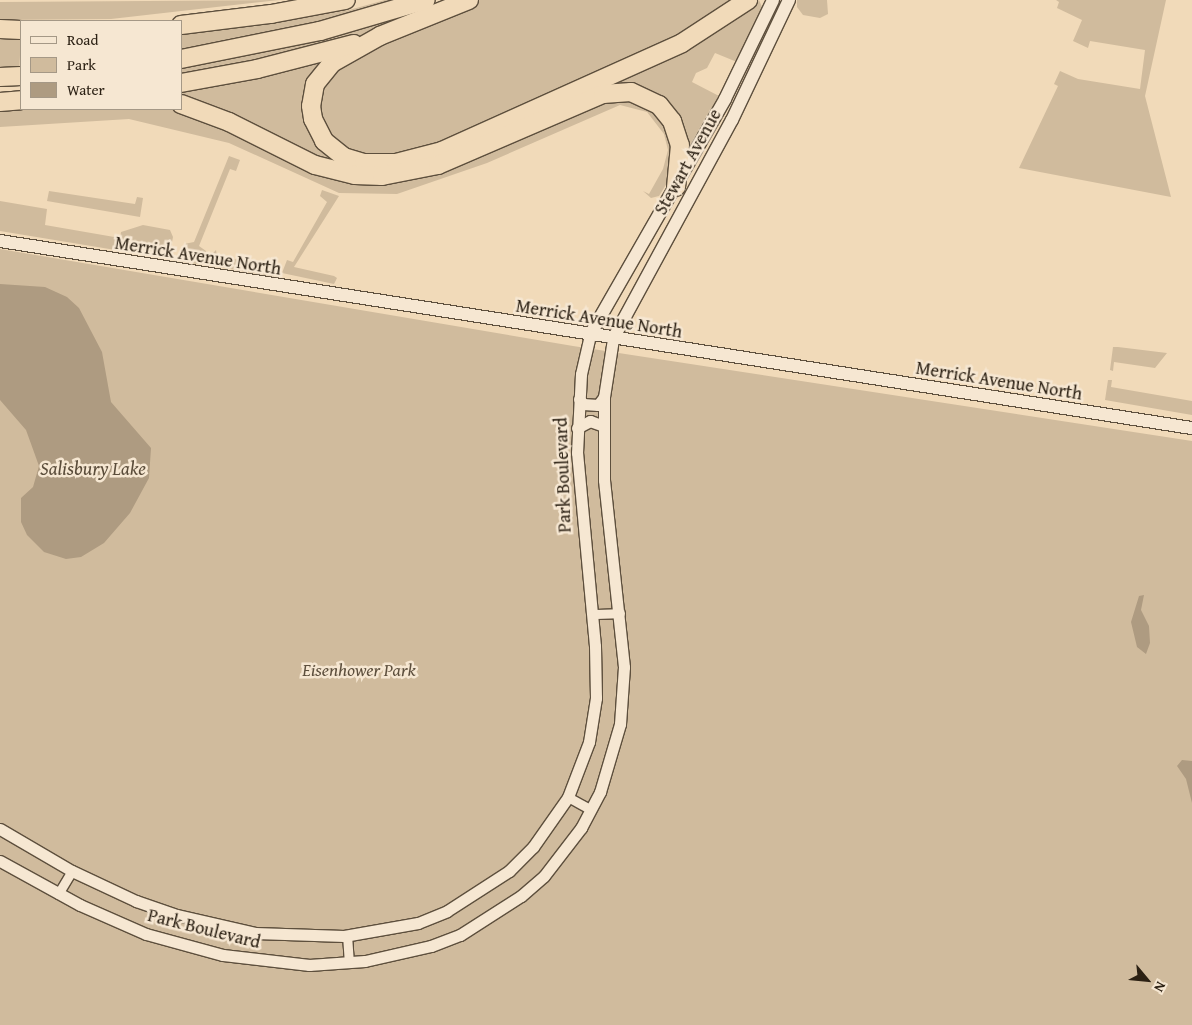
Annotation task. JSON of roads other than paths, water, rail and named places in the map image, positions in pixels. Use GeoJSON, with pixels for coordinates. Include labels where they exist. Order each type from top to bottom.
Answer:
{"type":"FeatureCollection","features":[{"type":"Feature","properties":{"kind":"highway"},"geometry":{"type":"LineString","coordinates":[[182,59],[320,31],[426,0]]}},
{"type":"Feature","properties":{"kind":"highway"},"geometry":{"type":"LineString","coordinates":[[182,84],[257,69],[380,36],[470,0]]}},
{"type":"Feature","properties":{"kind":"highway"},"geometry":{"type":"LineString","coordinates":[[380,36],[332,63],[316,84],[311,106],[318,132],[333,150],[364,162],[396,163],[442,150],[648,58],[700,33],[748,0]]}},
{"type":"Feature","properties":{"kind":"highway"},"geometry":{"type":"LineString","coordinates":[[182,26],[338,1]]}},
{"type":"Feature","properties":{"kind":"highway"},"geometry":{"type":"LineString","coordinates":[[0,29],[20,30]]}},
{"type":"Feature","properties":{"kind":"highway"},"geometry":{"type":"LineString","coordinates":[[0,77],[20,76]]}},
{"type":"Feature","properties":{"kind":"highway"},"geometry":{"type":"LineString","coordinates":[[182,104],[229,122],[315,165],[355,174],[382,176],[438,165],[603,94],[631,92],[659,105],[672,121],[680,145],[676,187]]}},
{"type":"Feature","properties":{"kind":"highway"},"geometry":{"type":"LineString","coordinates":[[0,102],[20,100]]}},
{"type":"Feature","properties":{"kind":"main road"},"geometry":{"type":"LineString","coordinates":[[778,25],[771,4],[787,6]]}},
{"type":"Feature","properties":{"kind":"main road","name":"Stewart Avenue"},"geometry":{"type":"LineString","coordinates":[[590,335],[725,99],[771,4]]}},
{"type":"Feature","properties":{"kind":"main road","name":"Stewart Avenue"},"geometry":{"type":"LineString","coordinates":[[613,339],[732,120],[787,6]]}},
{"type":"Feature","properties":{"kind":"main road"},"geometry":{"type":"LineString","coordinates":[[725,99],[732,120]]}},
{"type":"Feature","properties":{"kind":"main road"},"geometry":{"type":"LineString","coordinates":[[693,157],[714,153]]}},
{"type":"Feature","properties":{"kind":"main road","name":"Merrick Avenue North"},"geometry":{"type":"LineString","coordinates":[[0,241],[613,339],[1192,428]]}},
{"type":"Feature","properties":{"kind":"street","name":"Park Boulevard"},"geometry":{"type":"LineString","coordinates":[[0,829],[72,871],[136,901],[213,924],[255,933],[347,935],[418,923],[448,911],[482,891],[533,847],[568,797],[589,742],[596,698],[592,614],[580,515],[577,428],[579,399],[590,335]]}},
{"type":"Feature","properties":{"kind":"street","name":"Park Boulevard"},"geometry":{"type":"LineString","coordinates":[[0,861],[58,894],[146,934],[223,955],[309,965],[349,962],[404,954],[431,946],[460,935],[493,917],[544,876],[563,854],[591,810],[608,769],[620,724],[624,667],[620,613],[604,480],[604,397],[613,339]]}},
{"type":"Feature","properties":{"kind":"street"},"geometry":{"type":"LineString","coordinates":[[579,399],[583,404],[598,405],[604,397]]}},
{"type":"Feature","properties":{"kind":"street"},"geometry":{"type":"LineString","coordinates":[[577,428],[590,421],[604,426]]}},
{"type":"Feature","properties":{"kind":"street"},"geometry":{"type":"LineString","coordinates":[[592,614],[620,613]]}},
{"type":"Feature","properties":{"kind":"street"},"geometry":{"type":"LineString","coordinates":[[568,797],[591,810]]}},
{"type":"Feature","properties":{"kind":"street"},"geometry":{"type":"LineString","coordinates":[[58,894],[72,871]]}},
{"type":"Feature","properties":{"kind":"street"},"geometry":{"type":"LineString","coordinates":[[347,935],[349,962]]}},
{"type":"Feature","properties":{"kind":"water","name":"Salisbury Lake"},"geometry":{"type":"Polygon","coordinates":[[[0,284],[45,287],[67,297],[79,308],[102,352],[111,402],[151,448],[149,478],[130,513],[104,543],[81,557],[66,559],[44,552],[27,535],[21,522],[21,498],[33,487],[39,466],[26,430],[0,400],[0,284]]]}},
{"type":"Feature","properties":{"kind":"water"},"geometry":{"type":"Polygon","coordinates":[[[1144,595],[1141,610],[1149,626],[1150,643],[1146,654],[1137,647],[1131,622],[1139,596],[1144,595]]]}},
{"type":"Feature","properties":{"kind":"water"},"geometry":{"type":"Polygon","coordinates":[[[1182,760],[1192,761],[1192,803],[1186,779],[1177,766],[1182,760]]]}},
{"type":"Feature","properties":{"kind":"park label","name":"Eisenhower Park"},"geometry":{"type":"Point","coordinates":[359,670]}}]}
